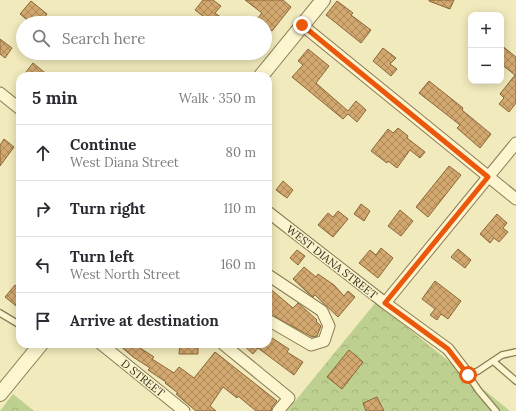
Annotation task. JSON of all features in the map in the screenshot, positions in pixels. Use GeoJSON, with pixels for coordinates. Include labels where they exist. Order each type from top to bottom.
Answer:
{"type":"FeatureCollection","features":[{"type":"Feature","properties":{"kind":"street"},"geometry":{"type":"LineString","coordinates":[[264,72],[321,1]]}},
{"type":"Feature","properties":{"kind":"street"},"geometry":{"type":"LineString","coordinates":[[302,25],[516,199]]}},
{"type":"Feature","properties":{"kind":"street"},"geometry":{"type":"LineString","coordinates":[[0,93],[16,106]]}},
{"type":"Feature","properties":{"kind":"street"},"geometry":{"type":"LineString","coordinates":[[385,303],[516,143]]}},
{"type":"Feature","properties":{"kind":"street","name":"WEST DIANA STREET"},"geometry":{"type":"LineString","coordinates":[[272,215],[385,303],[448,349],[468,375]]}},
{"type":"Feature","properties":{"kind":"street"},"geometry":{"type":"LineString","coordinates":[[272,278],[322,311],[329,326],[324,341],[311,345],[272,322]]}},
{"type":"Feature","properties":{"kind":"street"},"geometry":{"type":"LineString","coordinates":[[0,394],[38,348]]}},
{"type":"Feature","properties":{"kind":"street","name":"D STREET"},"geometry":{"type":"LineString","coordinates":[[106,348],[184,411]]}},
{"type":"Feature","properties":{"kind":"street"},"geometry":{"type":"LineString","coordinates":[[228,348],[289,398],[278,411]]}},
{"type":"Feature","properties":{"kind":"lane"},"geometry":{"type":"LineString","coordinates":[[0,313],[16,323]]}},
{"type":"Feature","properties":{"kind":"lane"},"geometry":{"type":"LineString","coordinates":[[496,411],[468,375],[478,371],[502,355],[516,352]]}},
{"type":"Feature","properties":{"kind":"lane"},"geometry":{"type":"LineString","coordinates":[[493,361],[516,381]]}},
{"type":"Feature","properties":{"kind":"green space"},"geometry":{"type":"Polygon","coordinates":[[[376,302],[510,411],[287,411],[376,302]]]}},
{"type":"Feature","properties":{"kind":"green space"},"geometry":{"type":"Polygon","coordinates":[[[13,394],[34,411],[0,411],[13,394]]]}},
{"type":"Feature","properties":{"kind":"building"},"geometry":{"type":"Polygon","coordinates":[[[203,0],[213,0],[221,6],[215,13],[219,16],[203,16],[195,10],[203,0]]]}},
{"type":"Feature","properties":{"kind":"building"},"geometry":{"type":"Polygon","coordinates":[[[245,0],[283,0],[291,7],[272,31],[272,16],[260,16],[262,13],[245,0]]]}},
{"type":"Feature","properties":{"kind":"building"},"geometry":{"type":"Polygon","coordinates":[[[429,0],[454,0],[450,9],[429,0]]]}},
{"type":"Feature","properties":{"kind":"building"},"geometry":{"type":"Polygon","coordinates":[[[31,1],[47,14],[45,16],[22,16],[20,14],[31,1]]]}},
{"type":"Feature","properties":{"kind":"building"},"geometry":{"type":"Polygon","coordinates":[[[337,1],[353,13],[351,15],[371,30],[361,43],[326,15],[337,1]]]}},
{"type":"Feature","properties":{"kind":"building"},"geometry":{"type":"Polygon","coordinates":[[[0,39],[12,48],[5,58],[0,54],[0,39]]]}},
{"type":"Feature","properties":{"kind":"building"},"geometry":{"type":"Polygon","coordinates":[[[504,47],[516,57],[516,103],[509,112],[499,104],[504,98],[500,94],[515,75],[504,66],[504,47]]]}},
{"type":"Feature","properties":{"kind":"building"},"geometry":{"type":"Polygon","coordinates":[[[383,48],[396,58],[390,64],[397,69],[391,76],[373,61],[383,48]]]}},
{"type":"Feature","properties":{"kind":"building"},"geometry":{"type":"Polygon","coordinates":[[[308,49],[329,66],[316,83],[348,111],[356,101],[366,110],[357,122],[348,114],[343,119],[292,77],[303,65],[298,61],[308,49]]]}},
{"type":"Feature","properties":{"kind":"building"},"geometry":{"type":"Polygon","coordinates":[[[33,63],[44,72],[26,72],[33,63]]]}},
{"type":"Feature","properties":{"kind":"building"},"geometry":{"type":"Polygon","coordinates":[[[429,81],[463,108],[462,110],[491,134],[480,148],[457,128],[460,125],[419,93],[429,81]]]}},
{"type":"Feature","properties":{"kind":"building"},"geometry":{"type":"Polygon","coordinates":[[[398,128],[408,136],[407,138],[425,152],[420,158],[410,150],[397,168],[388,161],[387,163],[371,151],[388,129],[393,133],[398,128]]]}},
{"type":"Feature","properties":{"kind":"building"},"geometry":{"type":"Polygon","coordinates":[[[4,139],[14,147],[0,166],[0,145],[4,139]]]}},
{"type":"Feature","properties":{"kind":"building"},"geometry":{"type":"Polygon","coordinates":[[[449,166],[461,175],[428,217],[416,207],[449,166]]]}},
{"type":"Feature","properties":{"kind":"building"},"geometry":{"type":"Polygon","coordinates":[[[283,181],[293,190],[287,198],[276,190],[283,181]]]}},
{"type":"Feature","properties":{"kind":"building"},"geometry":{"type":"Polygon","coordinates":[[[361,204],[370,211],[364,221],[354,214],[361,204]]]}},
{"type":"Feature","properties":{"kind":"building"},"geometry":{"type":"Polygon","coordinates":[[[400,210],[413,221],[401,236],[388,226],[400,210]]]}},
{"type":"Feature","properties":{"kind":"building"},"geometry":{"type":"Polygon","coordinates":[[[338,211],[348,219],[333,237],[318,225],[328,213],[333,217],[338,211]]]}},
{"type":"Feature","properties":{"kind":"building"},"geometry":{"type":"Polygon","coordinates":[[[497,214],[507,223],[503,228],[508,232],[499,242],[494,238],[490,243],[480,234],[497,214]]]}},
{"type":"Feature","properties":{"kind":"building"},"geometry":{"type":"Polygon","coordinates":[[[381,248],[393,258],[378,278],[359,263],[370,250],[376,255],[381,248]]]}},
{"type":"Feature","properties":{"kind":"building"},"geometry":{"type":"Polygon","coordinates":[[[458,249],[471,260],[465,268],[451,257],[458,249]]]}},
{"type":"Feature","properties":{"kind":"building"},"geometry":{"type":"Polygon","coordinates":[[[297,250],[305,256],[298,265],[290,258],[297,250]]]}},
{"type":"Feature","properties":{"kind":"building"},"geometry":{"type":"Polygon","coordinates":[[[304,267],[316,277],[318,274],[334,285],[344,296],[348,291],[355,297],[338,317],[315,295],[313,297],[293,279],[304,267]]]}},
{"type":"Feature","properties":{"kind":"building"},"geometry":{"type":"Polygon","coordinates":[[[435,281],[461,301],[448,319],[441,314],[437,320],[430,315],[435,309],[422,299],[435,281]]]}},
{"type":"Feature","properties":{"kind":"building"},"geometry":{"type":"Polygon","coordinates":[[[15,285],[16,286],[16,306],[5,297],[15,285]]]}},
{"type":"Feature","properties":{"kind":"building"},"geometry":{"type":"Polygon","coordinates":[[[272,290],[293,308],[298,303],[317,320],[316,321],[321,326],[317,336],[312,337],[272,315],[272,290]]]}},
{"type":"Feature","properties":{"kind":"building"},"geometry":{"type":"Polygon","coordinates":[[[272,338],[289,349],[287,352],[303,362],[294,375],[258,348],[272,348],[272,338]]]}},
{"type":"Feature","properties":{"kind":"building"},"geometry":{"type":"Polygon","coordinates":[[[123,348],[140,348],[154,357],[152,359],[174,373],[179,367],[194,378],[215,352],[277,401],[272,407],[271,411],[256,411],[238,396],[237,398],[223,387],[210,406],[216,411],[196,411],[176,394],[178,393],[165,383],[166,382],[148,370],[150,368],[123,348]]]}},
{"type":"Feature","properties":{"kind":"building"},"geometry":{"type":"Polygon","coordinates":[[[180,348],[198,348],[198,354],[179,354],[180,348]]]}},
{"type":"Feature","properties":{"kind":"building"},"geometry":{"type":"Polygon","coordinates":[[[246,348],[258,348],[253,354],[246,348]]]}},
{"type":"Feature","properties":{"kind":"building"},"geometry":{"type":"Polygon","coordinates":[[[349,350],[363,362],[342,389],[327,377],[349,350]]]}},
{"type":"Feature","properties":{"kind":"building"},"geometry":{"type":"Polygon","coordinates":[[[377,397],[384,411],[366,411],[363,403],[377,397]]]}},
{"type":"Feature","properties":{"kind":"route"},"geometry":{"type":"LineString","coordinates":[[302,25],[488,177],[385,303],[448,349],[468,375]]}}]}
